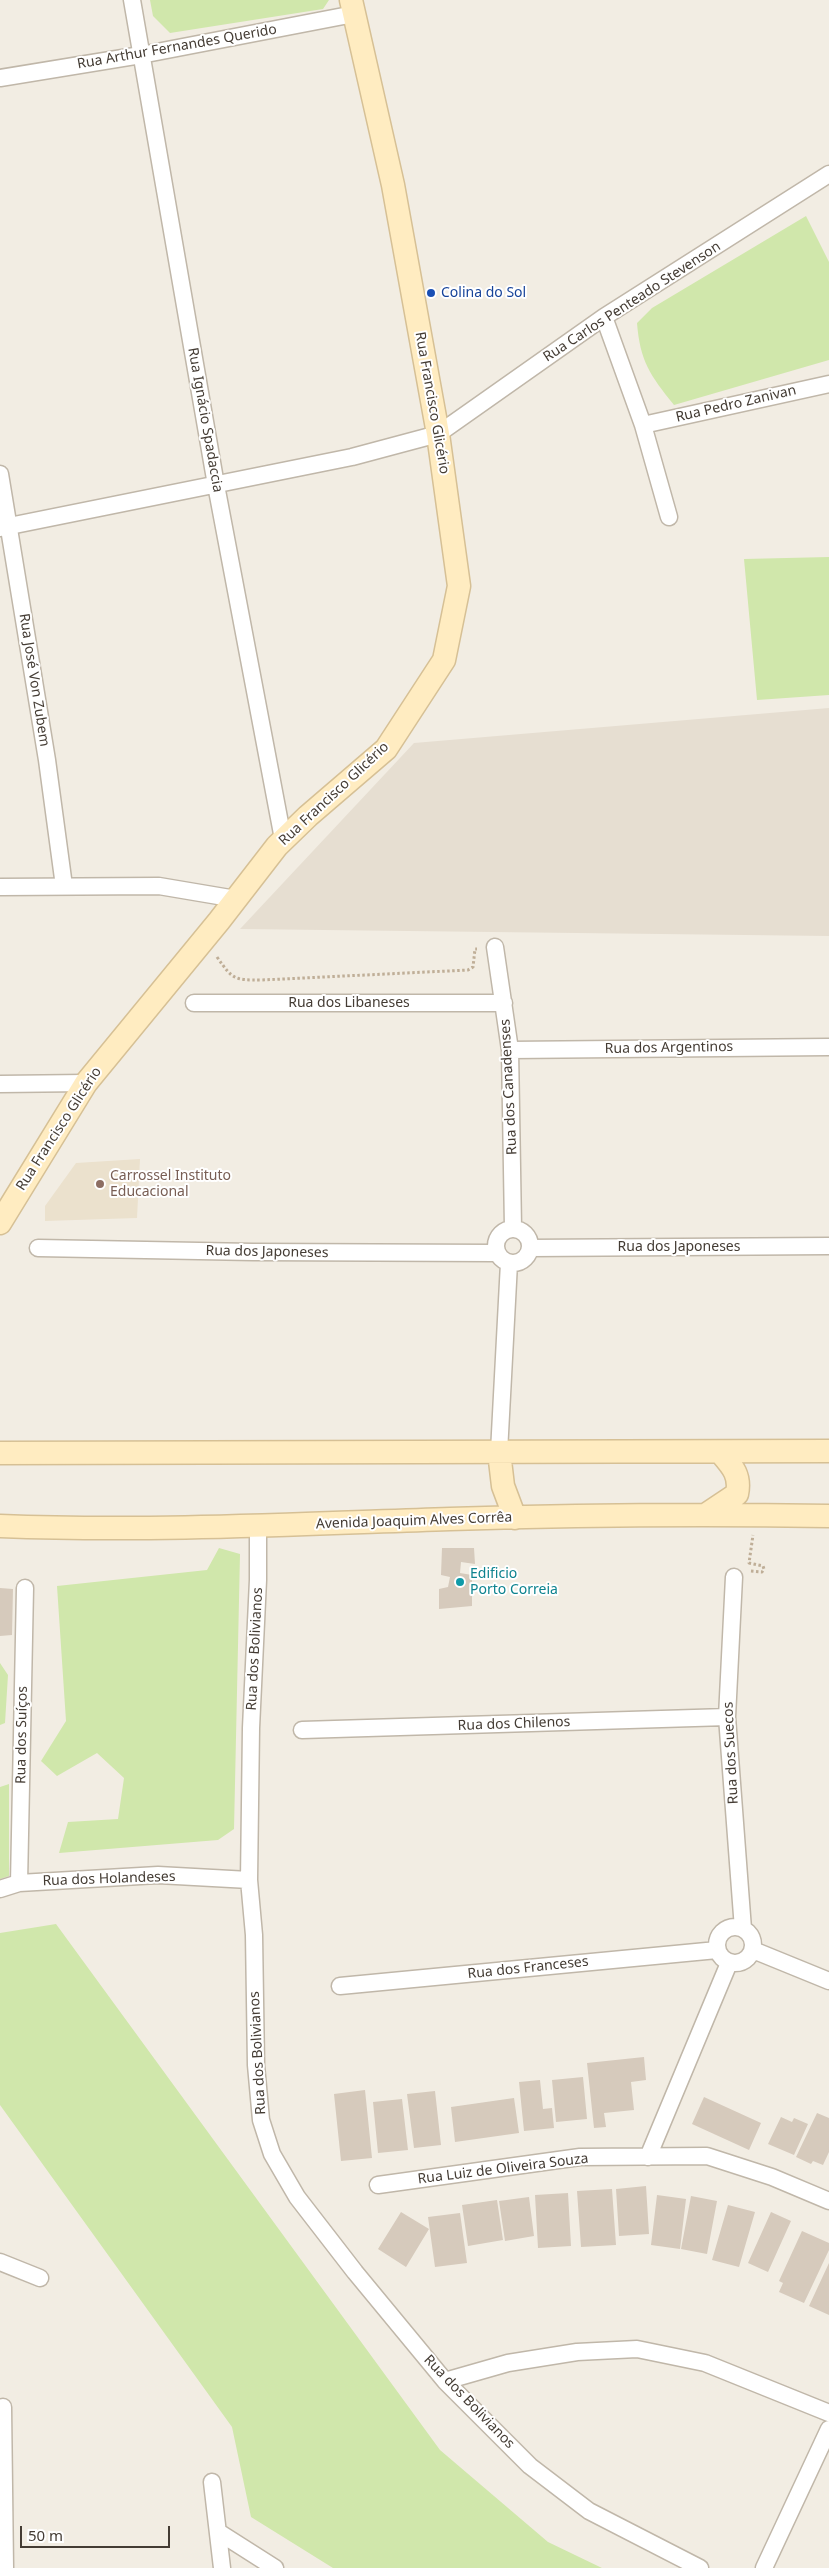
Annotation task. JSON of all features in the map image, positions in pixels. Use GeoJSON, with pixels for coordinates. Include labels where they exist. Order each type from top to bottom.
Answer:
{"type":"FeatureCollection","features":[{"type":"Feature","properties":{"kind":"main road","name":"Rua Francisco Glicério"},"geometry":{"type":"LineString","coordinates":[[0,1223],[86,1083],[283,840],[386,749],[444,660],[459,586],[438,434],[393,185],[353,7]]}},
{"type":"Feature","properties":{"kind":"main road"},"geometry":{"type":"LineString","coordinates":[[499,1452],[503,1486],[515,1518]]}},
{"type":"Feature","properties":{"kind":"main road"},"geometry":{"type":"LineString","coordinates":[[707,1514],[737,1494],[740,1482],[736,1471],[720,1452]]}},
{"type":"Feature","properties":{"kind":"main road"},"geometry":{"type":"LineString","coordinates":[[0,1453],[829,1452]]}},
{"type":"Feature","properties":{"kind":"main road","name":"Avenida Joaquim Alves Corrêa"},"geometry":{"type":"LineString","coordinates":[[0,1526],[258,1526],[707,1514],[829,1516]]}},
{"type":"Feature","properties":{"kind":"street","name":"Rua Ignácio Spadaccia"},"geometry":{"type":"LineString","coordinates":[[132,0],[173,227],[216,485],[283,840]]}},
{"type":"Feature","properties":{"kind":"street","name":"Rua Arthur Fernandes Querido"},"geometry":{"type":"LineString","coordinates":[[0,78],[141,55],[353,7]]}},
{"type":"Feature","properties":{"kind":"street","name":"Rua Carlos Penteado Stevenson"},"geometry":{"type":"LineString","coordinates":[[438,434],[604,317],[829,174]]}},
{"type":"Feature","properties":{"kind":"street"},"geometry":{"type":"LineString","coordinates":[[604,317],[644,426],[669,517]]}},
{"type":"Feature","properties":{"kind":"street","name":"Rua Pedro Zanivan"},"geometry":{"type":"LineString","coordinates":[[644,426],[829,384]]}},
{"type":"Feature","properties":{"kind":"street"},"geometry":{"type":"LineString","coordinates":[[5,527],[352,457],[438,434]]}},
{"type":"Feature","properties":{"kind":"street","name":"Rua José Von Zubem"},"geometry":{"type":"LineString","coordinates":[[0,474],[5,527],[64,886]]}},
{"type":"Feature","properties":{"kind":"street"},"geometry":{"type":"LineString","coordinates":[[0,888],[159,886],[236,899]]}},
{"type":"Feature","properties":{"kind":"street","name":"Rua dos Canadenses"},"geometry":{"type":"LineString","coordinates":[[495,949],[510,1050],[513,1228]]}},
{"type":"Feature","properties":{"kind":"street","name":"Rua dos Libaneses"},"geometry":{"type":"LineString","coordinates":[[194,1003],[504,1003]]}},
{"type":"Feature","properties":{"kind":"street","name":"Rua dos Argentinos"},"geometry":{"type":"LineString","coordinates":[[510,1050],[829,1047]]}},
{"type":"Feature","properties":{"kind":"street"},"geometry":{"type":"LineString","coordinates":[[0,1084],[86,1083]]}},
{"type":"Feature","properties":{"kind":"street"},"geometry":{"type":"LineString","coordinates":[[499,1452],[503,1258],[496,1241],[502,1232],[513,1228],[524,1232],[530,1243],[528,1254],[520,1262],[503,1258]]}},
{"type":"Feature","properties":{"kind":"street","name":"Rua dos Japoneses"},"geometry":{"type":"LineString","coordinates":[[530,1248],[829,1246]]}},
{"type":"Feature","properties":{"kind":"street","name":"Rua dos Japoneses"},"geometry":{"type":"LineString","coordinates":[[38,1248],[503,1258]]}},
{"type":"Feature","properties":{"kind":"street","name":"Rua dos Bolivianos"},"geometry":{"type":"LineString","coordinates":[[258,1526],[258,1580],[251,1728],[249,1880],[254,1934],[256,2065],[261,2120],[272,2154],[308,2212],[445,2381],[530,2466],[589,2511],[700,2568]]}},
{"type":"Feature","properties":{"kind":"street","name":"Rua dos Suecos"},"geometry":{"type":"LineString","coordinates":[[734,1576],[727,1717],[743,1929]]}},
{"type":"Feature","properties":{"kind":"street","name":"Rua dos Suíços"},"geometry":{"type":"LineString","coordinates":[[19,1883],[25,1588]]}},
{"type":"Feature","properties":{"kind":"street","name":"Rua dos Chilenos"},"geometry":{"type":"LineString","coordinates":[[302,1730],[727,1717]]}},
{"type":"Feature","properties":{"kind":"street","name":"Rua dos Holandeses"},"geometry":{"type":"LineString","coordinates":[[0,1889],[19,1883],[158,1875],[249,1880]]}},
{"type":"Feature","properties":{"kind":"street"},"geometry":{"type":"LineString","coordinates":[[737,1927],[743,1929],[751,1937],[752,1950],[746,1960],[729,1963],[724,1960],[717,1950],[718,1938],[725,1929],[737,1927]]}},
{"type":"Feature","properties":{"kind":"street","name":"Rua dos Franceses"},"geometry":{"type":"LineString","coordinates":[[340,1986],[717,1950]]}},
{"type":"Feature","properties":{"kind":"street"},"geometry":{"type":"LineString","coordinates":[[752,1950],[829,1981]]}},
{"type":"Feature","properties":{"kind":"street"},"geometry":{"type":"LineString","coordinates":[[648,2157],[729,1963]]}},
{"type":"Feature","properties":{"kind":"street","name":"Rua Luiz de Oliveira Souza"},"geometry":{"type":"LineString","coordinates":[[378,2185],[580,2157],[708,2156],[772,2177],[829,2201]]}},
{"type":"Feature","properties":{"kind":"street"},"geometry":{"type":"LineString","coordinates":[[0,2262],[40,2278]]}},
{"type":"Feature","properties":{"kind":"street"},"geometry":{"type":"LineString","coordinates":[[445,2381],[508,2363],[577,2352],[637,2349],[705,2363],[829,2413]]}},
{"type":"Feature","properties":{"kind":"street"},"geometry":{"type":"LineString","coordinates":[[2,2407],[5,2568]]}},
{"type":"Feature","properties":{"kind":"street"},"geometry":{"type":"LineString","coordinates":[[764,2568],[829,2429]]}},
{"type":"Feature","properties":{"kind":"street"},"geometry":{"type":"LineString","coordinates":[[212,2482],[220,2533],[222,2568]]}},
{"type":"Feature","properties":{"kind":"street"},"geometry":{"type":"LineString","coordinates":[[220,2533],[274,2568]]}},
{"type":"Feature","properties":{"kind":"path"},"geometry":{"type":"LineString","coordinates":[[215,955],[228,974],[236,979],[262,980],[468,970],[473,967],[475,949],[495,949]]}},
{"type":"Feature","properties":{"kind":"path"},"geometry":{"type":"LineString","coordinates":[[734,1576],[738,1572],[762,1572],[764,1569],[763,1566],[749,1564],[758,1515]]}},
{"type":"Feature","properties":{"kind":"shaded area"},"geometry":{"type":"Polygon","coordinates":[[[829,708],[829,936],[240,929],[414,743],[829,708]]]}},
{"type":"Feature","properties":{"kind":"shaded area","name":"Carrossel Instituto Educacional"},"geometry":{"type":"Polygon","coordinates":[[[140,1159],[137,1218],[45,1221],[45,1206],[76,1163],[140,1159]]]}},
{"type":"Feature","properties":{"kind":"green space"},"geometry":{"type":"Polygon","coordinates":[[[150,0],[329,0],[323,9],[170,33],[153,16],[150,0]]]}},
{"type":"Feature","properties":{"kind":"green space"},"geometry":{"type":"Polygon","coordinates":[[[806,216],[829,262],[829,360],[674,405],[648,367],[638,336],[637,323],[652,308],[806,216]]]}},
{"type":"Feature","properties":{"kind":"green space"},"geometry":{"type":"Polygon","coordinates":[[[829,557],[829,695],[757,700],[744,559],[829,557]]]}},
{"type":"Feature","properties":{"kind":"green space"},"geometry":{"type":"Polygon","coordinates":[[[219,1548],[240,1554],[234,1829],[218,1840],[59,1853],[68,1822],[118,1819],[124,1778],[97,1753],[57,1776],[41,1761],[66,1721],[57,1586],[207,1570],[219,1548]]]}},
{"type":"Feature","properties":{"kind":"green space"},"geometry":{"type":"Polygon","coordinates":[[[0,1663],[8,1675],[5,1723],[0,1725],[0,1663]]]}},
{"type":"Feature","properties":{"kind":"green space"},"geometry":{"type":"Polygon","coordinates":[[[9,1784],[9,1876],[0,1879],[0,1787],[9,1784]]]}},
{"type":"Feature","properties":{"kind":"green space"},"geometry":{"type":"Polygon","coordinates":[[[56,1924],[440,2450],[548,2542],[602,2568],[333,2568],[251,2517],[232,2427],[0,2105],[0,1933],[56,1924]]]}},
{"type":"Feature","properties":{"kind":"building","name":"Edificio Porto Correia"},"geometry":{"type":"Polygon","coordinates":[[[442,1548],[474,1548],[475,1564],[461,1562],[460,1573],[472,1575],[472,1606],[439,1609],[439,1589],[448,1587],[450,1577],[441,1575],[442,1548]]]}},
{"type":"Feature","properties":{"kind":"building"},"geometry":{"type":"Polygon","coordinates":[[[0,1588],[13,1589],[12,1635],[0,1636],[0,1588]]]}},
{"type":"Feature","properties":{"kind":"building"},"geometry":{"type":"Polygon","coordinates":[[[644,2057],[646,2080],[631,2082],[634,2110],[604,2113],[606,2127],[594,2128],[587,2063],[644,2057]]]}},
{"type":"Feature","properties":{"kind":"building"},"geometry":{"type":"Polygon","coordinates":[[[583,2077],[587,2119],[556,2122],[552,2080],[583,2077]]]}},
{"type":"Feature","properties":{"kind":"building"},"geometry":{"type":"Polygon","coordinates":[[[540,2080],[543,2109],[552,2108],[554,2128],[524,2131],[519,2082],[540,2080]]]}},
{"type":"Feature","properties":{"kind":"building"},"geometry":{"type":"Polygon","coordinates":[[[365,2090],[372,2158],[341,2161],[334,2094],[365,2090]]]}},
{"type":"Feature","properties":{"kind":"building"},"geometry":{"type":"Polygon","coordinates":[[[435,2091],[441,2145],[414,2148],[407,2094],[435,2091]]]}},
{"type":"Feature","properties":{"kind":"building"},"geometry":{"type":"Polygon","coordinates":[[[704,2097],[761,2123],[749,2150],[692,2124],[704,2097]]]}},
{"type":"Feature","properties":{"kind":"building"},"geometry":{"type":"Polygon","coordinates":[[[514,2098],[519,2133],[455,2142],[451,2107],[514,2098]]]}},
{"type":"Feature","properties":{"kind":"building"},"geometry":{"type":"Polygon","coordinates":[[[402,2099],[408,2150],[378,2153],[373,2102],[402,2099]]]}},
{"type":"Feature","properties":{"kind":"building"},"geometry":{"type":"Polygon","coordinates":[[[817,2113],[829,2118],[829,2152],[823,2165],[813,2161],[811,2164],[796,2157],[817,2113]]]}},
{"type":"Feature","properties":{"kind":"building"},"geometry":{"type":"Polygon","coordinates":[[[781,2117],[792,2122],[794,2118],[808,2124],[794,2155],[768,2144],[781,2117]]]}},
{"type":"Feature","properties":{"kind":"building"},"geometry":{"type":"Polygon","coordinates":[[[646,2186],[649,2234],[619,2236],[616,2189],[646,2186]]]}},
{"type":"Feature","properties":{"kind":"building"},"geometry":{"type":"Polygon","coordinates":[[[612,2189],[616,2245],[581,2247],[577,2191],[612,2189]]]}},
{"type":"Feature","properties":{"kind":"building"},"geometry":{"type":"Polygon","coordinates":[[[568,2193],[571,2246],[538,2248],[535,2195],[568,2193]]]}},
{"type":"Feature","properties":{"kind":"building"},"geometry":{"type":"Polygon","coordinates":[[[657,2195],[686,2199],[680,2249],[651,2245],[657,2195]]]}},
{"type":"Feature","properties":{"kind":"building"},"geometry":{"type":"Polygon","coordinates":[[[691,2196],[717,2201],[707,2254],[681,2249],[691,2196]]]}},
{"type":"Feature","properties":{"kind":"building"},"geometry":{"type":"Polygon","coordinates":[[[529,2197],[534,2236],[505,2241],[499,2201],[529,2197]]]}},
{"type":"Feature","properties":{"kind":"building"},"geometry":{"type":"Polygon","coordinates":[[[497,2200],[503,2240],[468,2246],[462,2205],[497,2200]]]}},
{"type":"Feature","properties":{"kind":"building"},"geometry":{"type":"Polygon","coordinates":[[[728,2205],[755,2212],[739,2267],[712,2260],[728,2205]]]}},
{"type":"Feature","properties":{"kind":"building"},"geometry":{"type":"Polygon","coordinates":[[[401,2212],[429,2229],[406,2267],[378,2249],[401,2212]]]}},
{"type":"Feature","properties":{"kind":"building"},"geometry":{"type":"Polygon","coordinates":[[[771,2212],[791,2221],[768,2272],[748,2263],[771,2212]]]}},
{"type":"Feature","properties":{"kind":"building"},"geometry":{"type":"Polygon","coordinates":[[[460,2213],[467,2263],[435,2267],[428,2217],[460,2213]]]}},
{"type":"Feature","properties":{"kind":"building"},"geometry":{"type":"Polygon","coordinates":[[[802,2231],[829,2243],[829,2250],[804,2303],[779,2292],[783,2283],[779,2281],[802,2231]]]}},
{"type":"Feature","properties":{"kind":"building"},"geometry":{"type":"Polygon","coordinates":[[[829,2263],[829,2315],[809,2306],[829,2263]]]}},
{"type":"Feature","properties":{"kind":"place","name":"Colina do Sol"},"geometry":{"type":"Point","coordinates":[431,293]}},
{"type":"Feature","properties":{"kind":"place","name":"Carrossel Instituto Educacional"},"geometry":{"type":"Point","coordinates":[100,1184]}},
{"type":"Feature","properties":{"kind":"place","name":"Edificio Porto Correia"},"geometry":{"type":"Point","coordinates":[460,1582]}}]}
